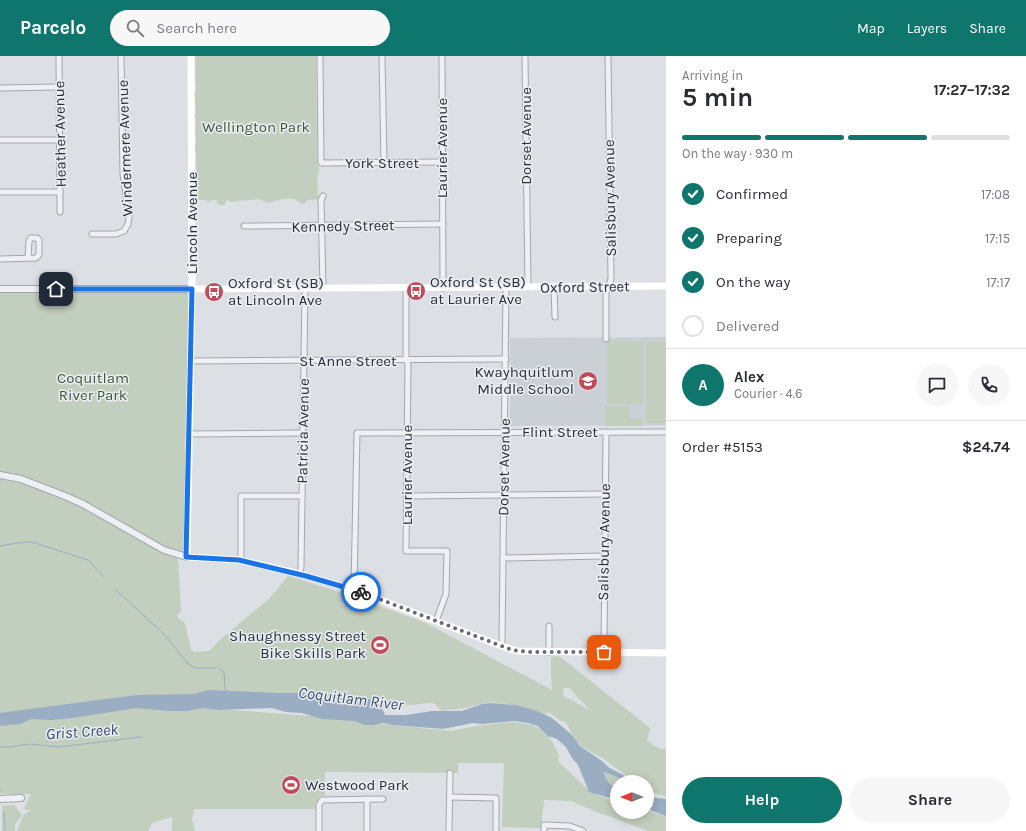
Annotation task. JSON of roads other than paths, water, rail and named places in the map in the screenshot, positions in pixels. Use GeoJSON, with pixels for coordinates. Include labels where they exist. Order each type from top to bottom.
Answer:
{"type":"FeatureCollection","features":[{"type":"Feature","properties":{"kind":"main road","name":"Lincoln Avenue"},"geometry":{"type":"LineString","coordinates":[[186,557],[192,289],[191,56]]}},
{"type":"Feature","properties":{"kind":"main road","name":"Oxford Street"},"geometry":{"type":"LineString","coordinates":[[192,289],[554,288],[666,286]]}},
{"type":"Feature","properties":{"kind":"main road"},"geometry":{"type":"LineString","coordinates":[[186,557],[241,560],[300,574],[354,590],[518,651],[666,653]]}},
{"type":"Feature","properties":{"kind":"street","name":"Heather Avenue"},"geometry":{"type":"LineString","coordinates":[[59,56],[60,212]]}},
{"type":"Feature","properties":{"kind":"street","name":"Windermere Avenue"},"geometry":{"type":"LineString","coordinates":[[92,234],[116,234],[124,231],[128,224],[129,217],[123,174],[121,56]]}},
{"type":"Feature","properties":{"kind":"street","name":"York Street"},"geometry":{"type":"LineString","coordinates":[[320,56],[321,163],[442,162]]}},
{"type":"Feature","properties":{"kind":"street"},"geometry":{"type":"LineString","coordinates":[[382,56],[384,163]]}},
{"type":"Feature","properties":{"kind":"street","name":"Laurier Avenue"},"geometry":{"type":"LineString","coordinates":[[442,56],[443,288]]}},
{"type":"Feature","properties":{"kind":"street","name":"Dorset Avenue"},"geometry":{"type":"LineString","coordinates":[[525,56],[528,288]]}},
{"type":"Feature","properties":{"kind":"street","name":"Salisbury Avenue"},"geometry":{"type":"LineString","coordinates":[[606,339],[606,293],[611,279],[608,56]]}},
{"type":"Feature","properties":{"kind":"street"},"geometry":{"type":"LineString","coordinates":[[0,88],[59,87]]}},
{"type":"Feature","properties":{"kind":"street"},"geometry":{"type":"LineString","coordinates":[[0,140],[60,140]]}},
{"type":"Feature","properties":{"kind":"street"},"geometry":{"type":"LineString","coordinates":[[0,192],[60,192]]}},
{"type":"Feature","properties":{"kind":"street"},"geometry":{"type":"LineString","coordinates":[[323,196],[323,288]]}},
{"type":"Feature","properties":{"kind":"street","name":"Kennedy Street"},"geometry":{"type":"LineString","coordinates":[[244,226],[443,224]]}},
{"type":"Feature","properties":{"kind":"street"},"geometry":{"type":"LineString","coordinates":[[0,259],[28,258]]}},
{"type":"Feature","properties":{"kind":"street","name":"Dorset Avenue"},"geometry":{"type":"LineString","coordinates":[[502,646],[506,287]]}},
{"type":"Feature","properties":{"kind":"street","name":"Patricia Avenue"},"geometry":{"type":"LineString","coordinates":[[300,574],[305,288]]}},
{"type":"Feature","properties":{"kind":"street","name":"Laurier Avenue"},"geometry":{"type":"LineString","coordinates":[[406,288],[406,551],[447,551],[446,594],[436,621]]}},
{"type":"Feature","properties":{"kind":"street"},"geometry":{"type":"LineString","coordinates":[[554,288],[555,317]]}},
{"type":"Feature","properties":{"kind":"street","name":"Oxford Street"},"geometry":{"type":"LineString","coordinates":[[0,289],[192,289]]}},
{"type":"Feature","properties":{"kind":"street","name":"St Anne Street"},"geometry":{"type":"LineString","coordinates":[[191,361],[506,359]]}},
{"type":"Feature","properties":{"kind":"street","name":"Flint Street"},"geometry":{"type":"LineString","coordinates":[[354,590],[357,432],[666,432]]}},
{"type":"Feature","properties":{"kind":"street","name":"Salisbury Avenue"},"geometry":{"type":"LineString","coordinates":[[604,652],[606,432]]}},
{"type":"Feature","properties":{"kind":"street"},"geometry":{"type":"LineString","coordinates":[[189,434],[303,433]]}},
{"type":"Feature","properties":{"kind":"street"},"geometry":{"type":"LineString","coordinates":[[0,475],[22,479],[65,496],[83,504],[164,550],[186,557]]}},
{"type":"Feature","properties":{"kind":"street"},"geometry":{"type":"LineString","coordinates":[[406,496],[605,494]]}},
{"type":"Feature","properties":{"kind":"street"},"geometry":{"type":"LineString","coordinates":[[241,560],[241,496],[302,496]]}},
{"type":"Feature","properties":{"kind":"street"},"geometry":{"type":"LineString","coordinates":[[503,558],[604,556]]}},
{"type":"Feature","properties":{"kind":"street"},"geometry":{"type":"LineString","coordinates":[[549,626],[549,652]]}},
{"type":"Feature","properties":{"kind":"street"},"geometry":{"type":"LineString","coordinates":[[449,831],[450,773]]}},
{"type":"Feature","properties":{"kind":"street"},"geometry":{"type":"LineString","coordinates":[[450,797],[496,798],[496,831]]}},
{"type":"Feature","properties":{"kind":"street"},"geometry":{"type":"LineString","coordinates":[[0,799],[21,798]]}},
{"type":"Feature","properties":{"kind":"street"},"geometry":{"type":"LineString","coordinates":[[319,831],[320,801],[327,799],[383,798]]}},
{"type":"Feature","properties":{"kind":"street"},"geometry":{"type":"LineString","coordinates":[[367,799],[367,831]]}},
{"type":"Feature","properties":{"kind":"street"},"geometry":{"type":"LineString","coordinates":[[544,828],[570,826],[583,831]]}},
{"type":"Feature","properties":{"kind":"water","name":"Coquitlam River"},"geometry":{"type":"Polygon","coordinates":[[[208,690],[323,693],[375,701],[379,704],[385,715],[406,715],[432,711],[462,711],[489,703],[516,705],[537,711],[552,718],[571,734],[580,746],[608,767],[623,775],[612,775],[604,772],[607,781],[610,784],[610,798],[589,792],[578,765],[566,747],[557,739],[548,736],[538,726],[514,721],[482,724],[473,723],[443,729],[383,723],[365,725],[354,721],[322,719],[302,713],[286,712],[271,708],[218,710],[203,708],[187,711],[170,711],[136,708],[73,718],[51,720],[31,719],[20,724],[0,726],[0,713],[138,695],[194,694],[208,690]]]}},
{"type":"Feature","properties":{"kind":"water"},"geometry":{"type":"Polygon","coordinates":[[[654,798],[666,799],[666,816],[654,812],[654,798]]]}},
{"type":"Feature","properties":{"kind":"waterway"},"geometry":{"type":"LineString","coordinates":[[0,546],[32,542],[88,560],[103,576]]}},
{"type":"Feature","properties":{"kind":"waterway"},"geometry":{"type":"LineString","coordinates":[[115,589],[167,637],[187,663],[195,668],[216,668]]}},
{"type":"Feature","properties":{"kind":"waterway"},"geometry":{"type":"LineString","coordinates":[[219,669],[224,672],[225,689],[227,691]]}},
{"type":"Feature","properties":{"kind":"waterway","name":"Grist Creek"},"geometry":{"type":"LineString","coordinates":[[0,747],[30,744],[58,747],[141,737]]}},
{"type":"Feature","properties":{"kind":"waterway"},"geometry":{"type":"LineString","coordinates":[[4,812],[5,831]]}},
{"type":"Feature","properties":{"kind":"place","name":"Oxford St (SB) at Laurier Ave"},"geometry":{"type":"Point","coordinates":[416,291]}},
{"type":"Feature","properties":{"kind":"place","name":"Oxford St (SB) at Lincoln Ave"},"geometry":{"type":"Point","coordinates":[214,292]}},
{"type":"Feature","properties":{"kind":"place","name":"Kwayhquitlum Middle School"},"geometry":{"type":"Point","coordinates":[588,381]}},
{"type":"Feature","properties":{"kind":"place","name":"Shaughnessy Street Bike Skills Park"},"geometry":{"type":"Point","coordinates":[380,645]}},
{"type":"Feature","properties":{"kind":"place","name":"Westwood Park"},"geometry":{"type":"Point","coordinates":[291,785]}},
{"type":"Feature","properties":{"kind":"park label","name":"Wellington Park"},"geometry":{"type":"Point","coordinates":[256,127]}},
{"type":"Feature","properties":{"kind":"park label","name":"Coquitlam River Park"},"geometry":{"type":"Point","coordinates":[93,386]}}]}
